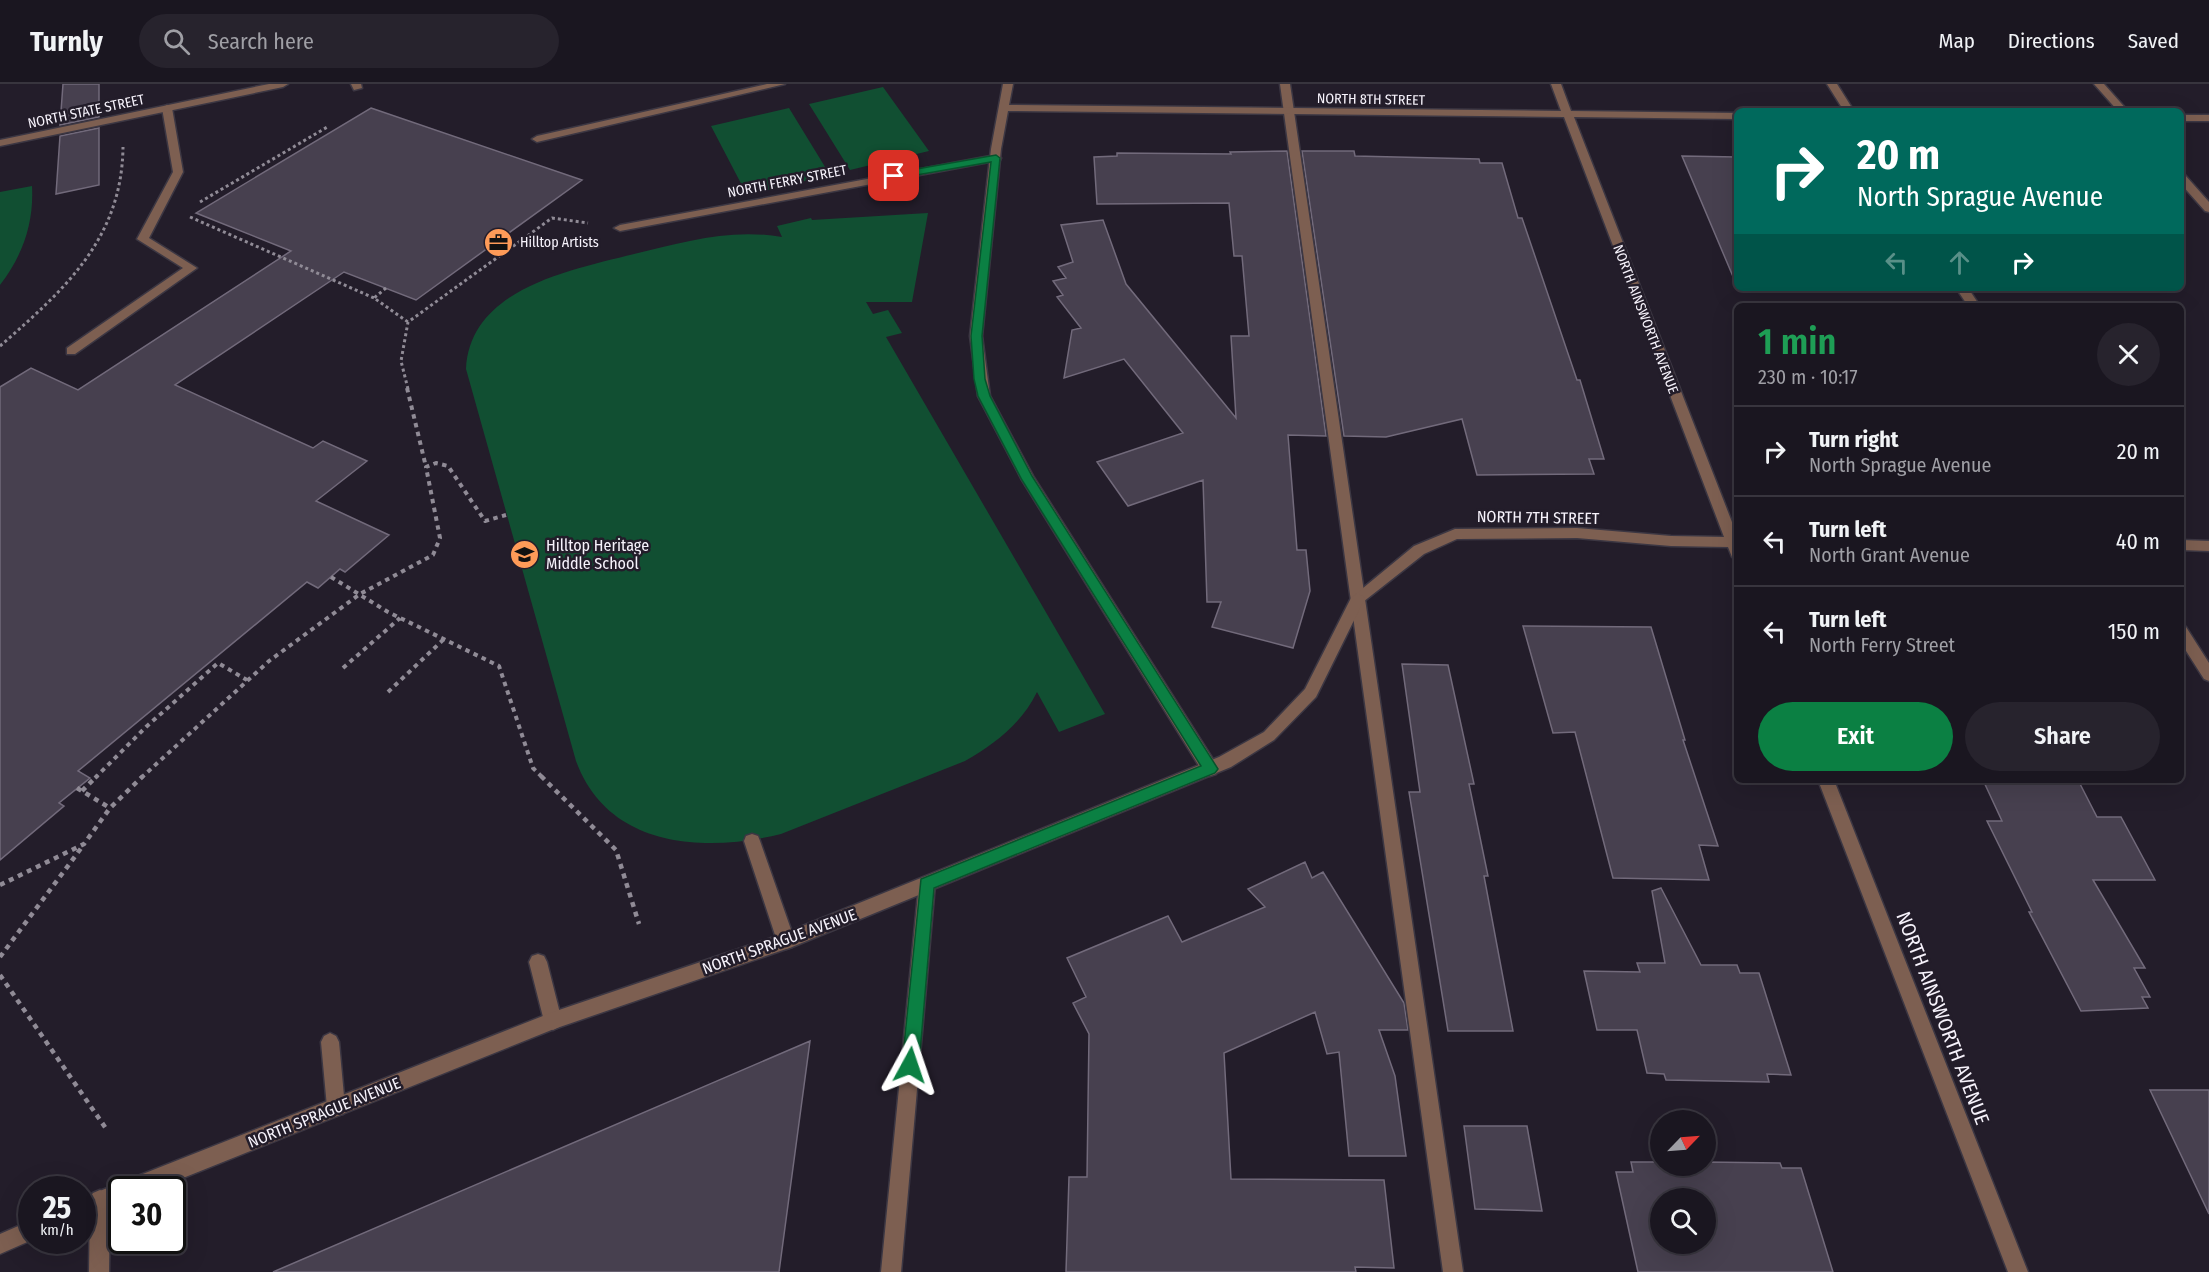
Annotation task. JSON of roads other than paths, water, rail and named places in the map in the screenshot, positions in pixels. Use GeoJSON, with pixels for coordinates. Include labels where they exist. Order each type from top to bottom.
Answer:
{"type":"FeatureCollection","features":[{"type":"Feature","properties":{"kind":"street","name":"NORTH STATE STREET"},"geometry":{"type":"LineString","coordinates":[[0,143],[283,84]]}},
{"type":"Feature","properties":{"kind":"street"},"geometry":{"type":"LineString","coordinates":[[537,139],[780,84]]}},
{"type":"Feature","properties":{"kind":"street"},"geometry":{"type":"LineString","coordinates":[[1008,84],[996,158],[976,336],[984,396],[1027,477],[1210,769]]}},
{"type":"Feature","properties":{"kind":"street"},"geometry":{"type":"LineString","coordinates":[[1285,84],[1453,1272]]}},
{"type":"Feature","properties":{"kind":"street","name":"NORTH AINSWORTH AVENUE"},"geometry":{"type":"LineString","coordinates":[[1556,84],[1734,541]]}},
{"type":"Feature","properties":{"kind":"street"},"geometry":{"type":"LineString","coordinates":[[1832,84],[1847,108]]}},
{"type":"Feature","properties":{"kind":"street"},"geometry":{"type":"LineString","coordinates":[[2099,84],[2119,108]]}},
{"type":"Feature","properties":{"kind":"street"},"geometry":{"type":"LineString","coordinates":[[71,351],[191,268],[143,239],[178,172],[167,108]]}},
{"type":"Feature","properties":{"kind":"street","name":"NORTH 8TH STREET"},"geometry":{"type":"LineString","coordinates":[[1004,108],[1734,116]]}},
{"type":"Feature","properties":{"kind":"street"},"geometry":{"type":"LineString","coordinates":[[2184,118],[2209,118]]}},
{"type":"Feature","properties":{"kind":"street","name":"NORTH FERRY STREET"},"geometry":{"type":"LineString","coordinates":[[620,228],[996,158]]}},
{"type":"Feature","properties":{"kind":"street"},"geometry":{"type":"LineString","coordinates":[[2184,180],[2209,209]]}},
{"type":"Feature","properties":{"kind":"street","name":"NORTH 7TH STREET"},"geometry":{"type":"LineString","coordinates":[[1358,598],[1383,576],[1419,550],[1455,534],[1577,533],[1734,546]]}},
{"type":"Feature","properties":{"kind":"street"},"geometry":{"type":"LineString","coordinates":[[2184,545],[2209,546]]}},
{"type":"Feature","properties":{"kind":"street","name":"NORTH SPRAGUE AVENUE"},"geometry":{"type":"LineString","coordinates":[[162,1176],[553,1021],[786,941],[1237,757],[1260,742],[1288,719],[1304,702],[1319,680],[1358,598]]}},
{"type":"Feature","properties":{"kind":"street"},"geometry":{"type":"LineString","coordinates":[[2184,636],[2209,675]]}},
{"type":"Feature","properties":{"kind":"street","name":"NORTH AINSWORTH AVENUE"},"geometry":{"type":"LineString","coordinates":[[1827,783],[2018,1272]]}},
{"type":"Feature","properties":{"kind":"street"},"geometry":{"type":"LineString","coordinates":[[753,841],[786,941]]}},
{"type":"Feature","properties":{"kind":"street"},"geometry":{"type":"LineString","coordinates":[[891,1272],[927,884]]}},
{"type":"Feature","properties":{"kind":"street"},"geometry":{"type":"LineString","coordinates":[[538,962],[553,1021]]}},
{"type":"Feature","properties":{"kind":"street"},"geometry":{"type":"LineString","coordinates":[[330,1042],[336,1107]]}},
{"type":"Feature","properties":{"kind":"street"},"geometry":{"type":"LineString","coordinates":[[0,1244],[18,1236]]}},
{"type":"Feature","properties":{"kind":"street"},"geometry":{"type":"LineString","coordinates":[[96,1246],[99,1272]]}},
{"type":"Feature","properties":{"kind":"place","name":"Hilltop Artists"},"geometry":{"type":"Point","coordinates":[499,242]}},
{"type":"Feature","properties":{"kind":"place","name":"Hilltop Heritage Middle School"},"geometry":{"type":"Point","coordinates":[525,554]}}]}
